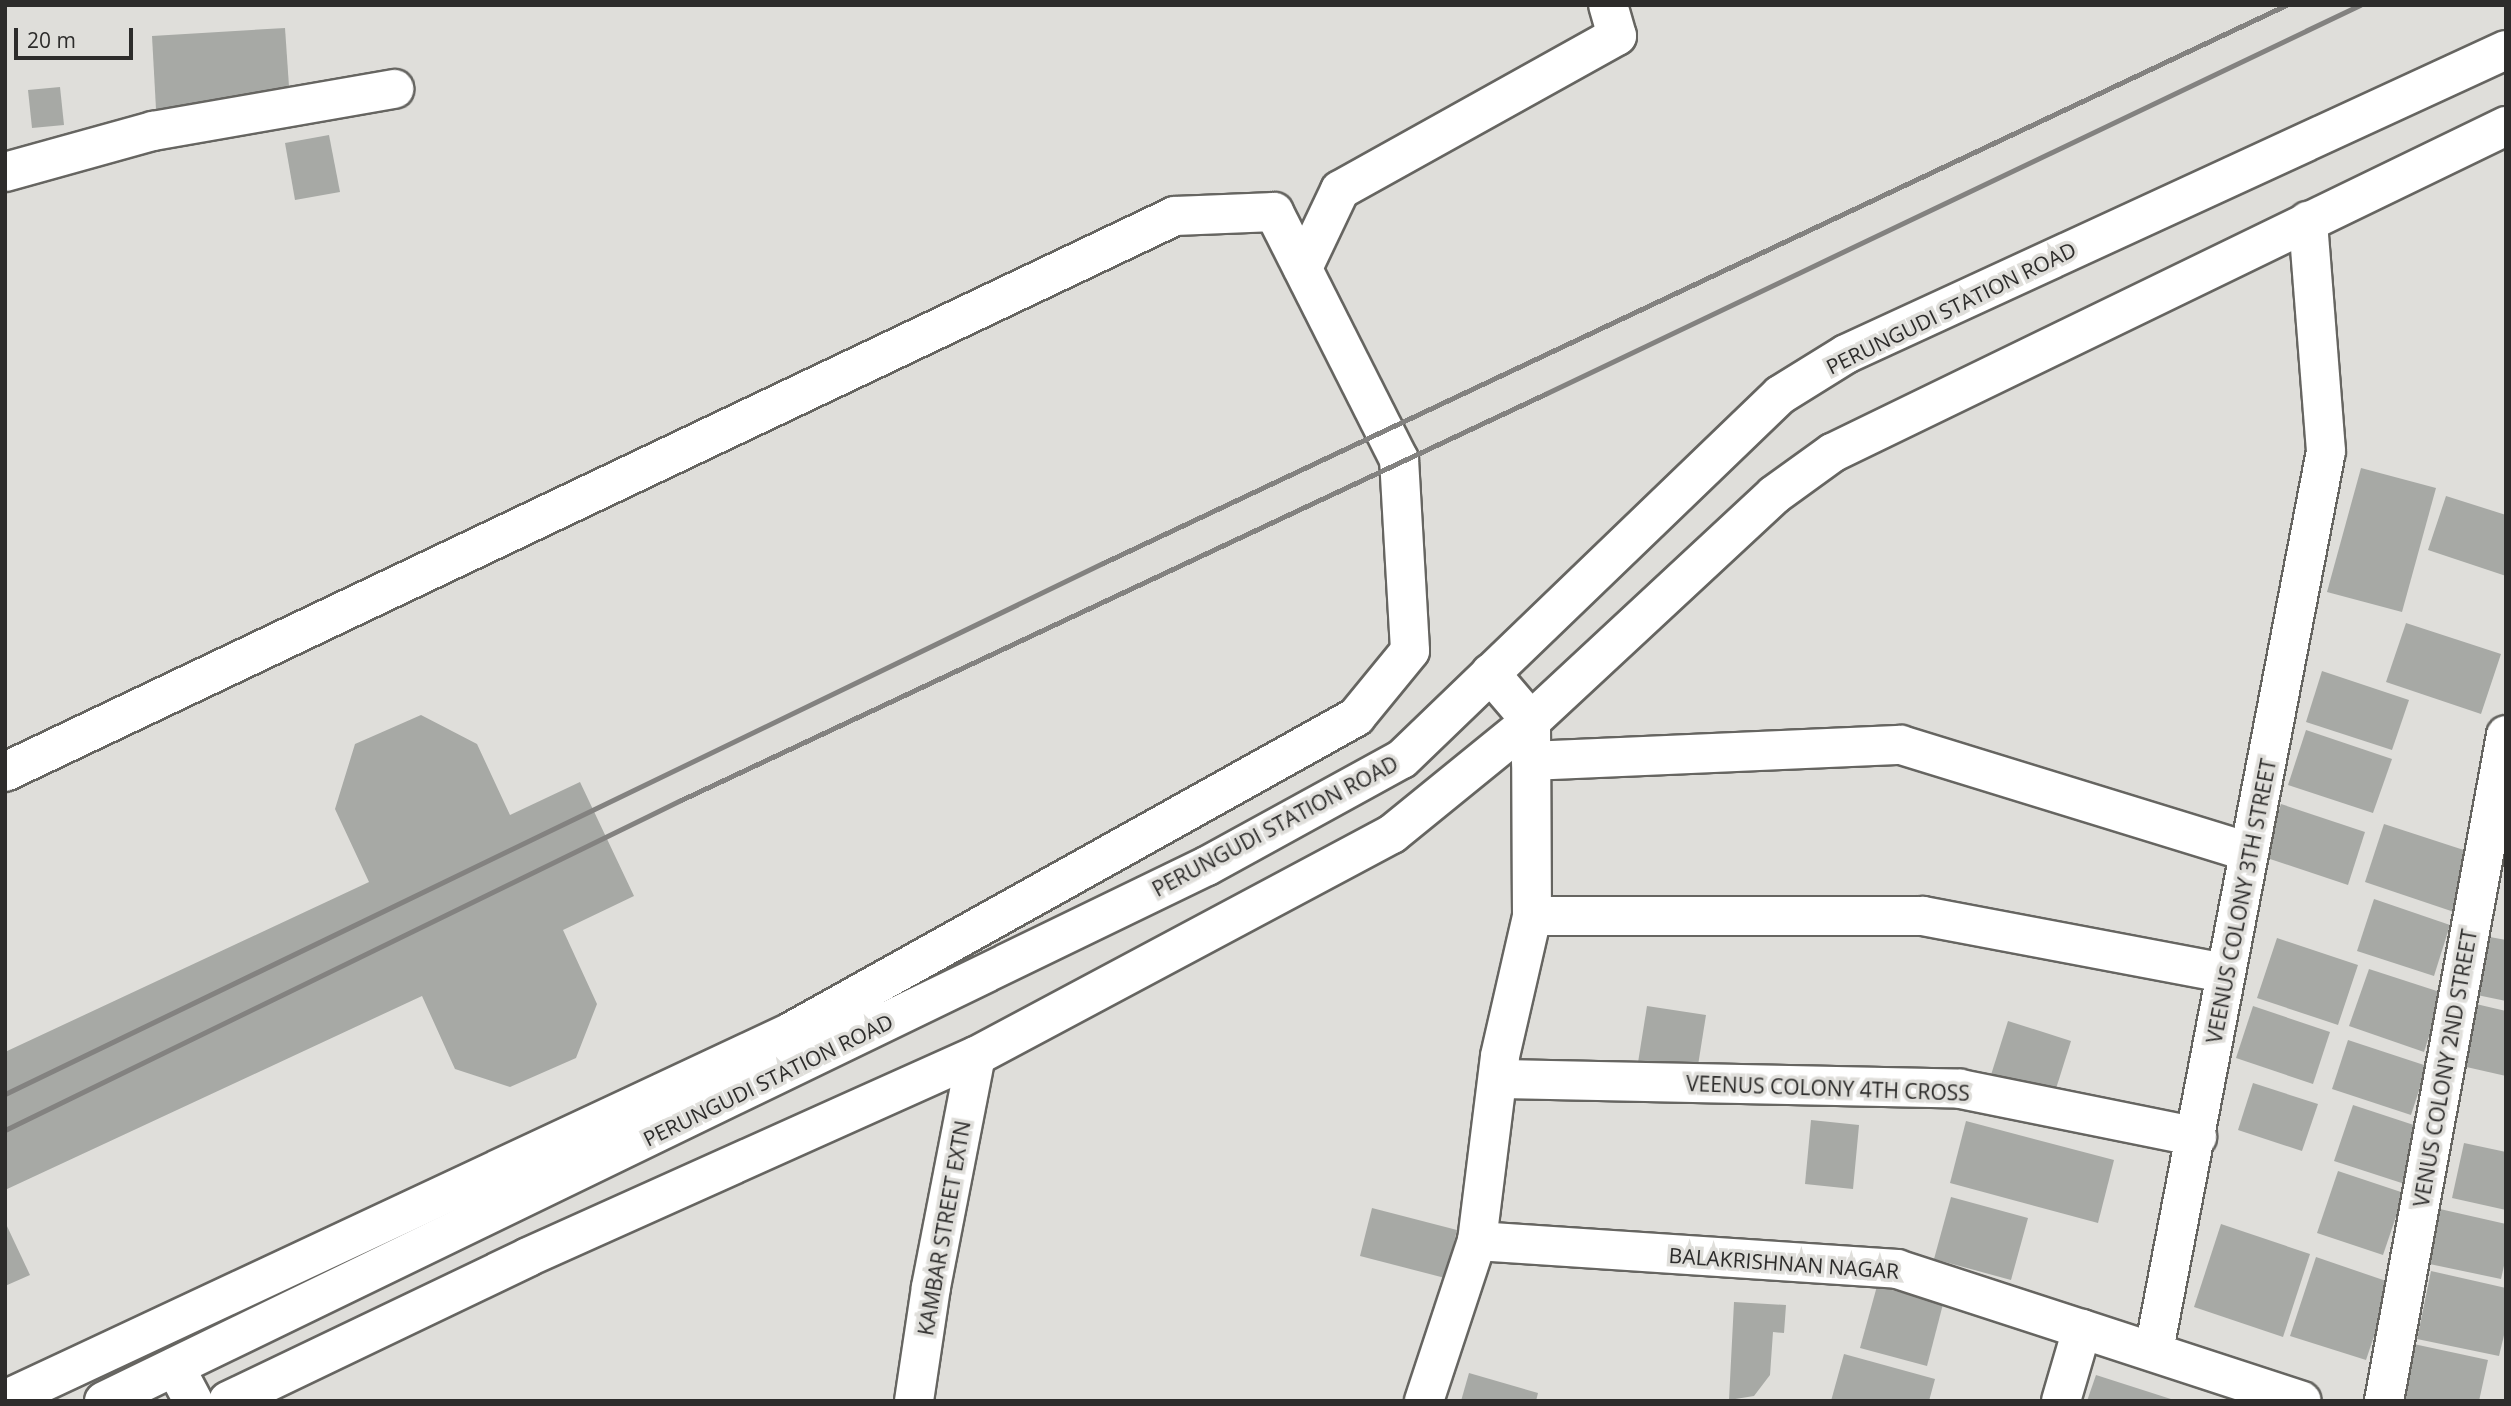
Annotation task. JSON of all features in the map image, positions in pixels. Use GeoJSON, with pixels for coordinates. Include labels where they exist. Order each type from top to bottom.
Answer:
{"type":"FeatureCollection","features":[{"type":"Feature","properties":{"kind":"street"},"geometry":{"type":"LineString","coordinates":[[1303,268],[1340,190],[1617,36],[1608,5]]}},
{"type":"Feature","properties":{"kind":"street","name":"PERUNGUDI STATION ROAD"},"geometry":{"type":"LineString","coordinates":[[104,1401],[1207,866],[1402,759],[1780,395],[1846,354],[2506,50]]}},
{"type":"Feature","properties":{"kind":"street"},"geometry":{"type":"LineString","coordinates":[[5,172],[153,131],[394,89]]}},
{"type":"Feature","properties":{"kind":"street"},"geometry":{"type":"LineString","coordinates":[[228,1401],[528,1257],[976,1056],[1392,834],[1531,721],[1774,495],[1832,453],[2506,126]]}},
{"type":"Feature","properties":{"kind":"street"},"geometry":{"type":"LineString","coordinates":[[5,772],[1175,216],[1274,212],[1399,458],[1410,651],[1356,717],[789,1033],[5,1400]]}},
{"type":"Feature","properties":{"kind":"street","name":"VEENUS COLONY 3TH STREET"},"geometry":{"type":"LineString","coordinates":[[2154,1350],[2197,1137],[2326,451],[2308,221]]}},
{"type":"Feature","properties":{"kind":"street"},"geometry":{"type":"LineString","coordinates":[[1424,1401],[1477,1241],[1498,1079],[1532,916],[1531,721],[1490,673]]}},
{"type":"Feature","properties":{"kind":"street"},"geometry":{"type":"LineString","coordinates":[[1356,717],[1402,759]]}},
{"type":"Feature","properties":{"kind":"street","name":"VENUS COLONY 2ND STREET"},"geometry":{"type":"LineString","coordinates":[[2384,1401],[2506,735]]}},
{"type":"Feature","properties":{"kind":"street"},"geometry":{"type":"LineString","coordinates":[[1531,761],[1901,745],[2249,852]]}},
{"type":"Feature","properties":{"kind":"street"},"geometry":{"type":"LineString","coordinates":[[1532,916],[1923,916],[2226,973]]}},
{"type":"Feature","properties":{"kind":"street","name":"KAMBAR STREET EXTN"},"geometry":{"type":"LineString","coordinates":[[914,1401],[931,1287],[976,1056]]}},
{"type":"Feature","properties":{"kind":"street","name":"VEENUS COLONY 4TH CROSS"},"geometry":{"type":"LineString","coordinates":[[1498,1079],[1960,1089],[2197,1137]]}},
{"type":"Feature","properties":{"kind":"street","name":"BALAKRISHNAN NAGAR"},"geometry":{"type":"LineString","coordinates":[[1477,1241],[1897,1269],[2154,1350],[2302,1401]]}},
{"type":"Feature","properties":{"kind":"street"},"geometry":{"type":"LineString","coordinates":[[2061,1401],[2082,1329]]}},
{"type":"Feature","properties":{"kind":"street"},"geometry":{"type":"LineString","coordinates":[[175,1367],[193,1401]]}},
{"type":"Feature","properties":{"kind":"building"},"geometry":{"type":"Polygon","coordinates":[[[285,28],[290,101],[156,109],[152,36],[285,28]]]}},
{"type":"Feature","properties":{"kind":"building"},"geometry":{"type":"Polygon","coordinates":[[[60,87],[64,125],[32,128],[28,90],[60,87]]]}},
{"type":"Feature","properties":{"kind":"building"},"geometry":{"type":"Polygon","coordinates":[[[329,135],[340,192],[295,200],[285,143],[329,135]]]}},
{"type":"Feature","properties":{"kind":"building"},"geometry":{"type":"Polygon","coordinates":[[[2361,468],[2436,488],[2402,612],[2327,592],[2361,468]]]}},
{"type":"Feature","properties":{"kind":"building"},"geometry":{"type":"Polygon","coordinates":[[[2446,496],[2506,515],[2506,576],[2428,550],[2446,496]]]}},
{"type":"Feature","properties":{"kind":"building"},"geometry":{"type":"Polygon","coordinates":[[[2406,623],[2501,654],[2481,714],[2386,682],[2406,623]]]}},
{"type":"Feature","properties":{"kind":"building"},"geometry":{"type":"Polygon","coordinates":[[[2322,671],[2409,700],[2392,750],[2306,722],[2322,671]]]}},
{"type":"Feature","properties":{"kind":"building"},"geometry":{"type":"Polygon","coordinates":[[[421,715],[477,744],[510,815],[580,782],[634,896],[563,930],[597,1004],[576,1058],[510,1087],[455,1069],[422,996],[5,1190],[5,1052],[369,882],[335,809],[355,744],[421,715]]]}},
{"type":"Feature","properties":{"kind":"building"},"geometry":{"type":"Polygon","coordinates":[[[2306,730],[2392,759],[2373,813],[2288,785],[2306,730]]]}},
{"type":"Feature","properties":{"kind":"building"},"geometry":{"type":"Polygon","coordinates":[[[2281,804],[2365,832],[2348,885],[2264,857],[2281,804]]]}},
{"type":"Feature","properties":{"kind":"building"},"geometry":{"type":"Polygon","coordinates":[[[2384,824],[2476,854],[2457,913],[2365,882],[2384,824]]]}},
{"type":"Feature","properties":{"kind":"building"},"geometry":{"type":"Polygon","coordinates":[[[2374,899],[2450,925],[2434,976],[2357,951],[2374,899]]]}},
{"type":"Feature","properties":{"kind":"building"},"geometry":{"type":"Polygon","coordinates":[[[2490,937],[2506,940],[2506,1001],[2477,995],[2490,937]]]}},
{"type":"Feature","properties":{"kind":"building"},"geometry":{"type":"Polygon","coordinates":[[[2277,938],[2358,965],[2338,1025],[2257,998],[2277,938]]]}},
{"type":"Feature","properties":{"kind":"building"},"geometry":{"type":"Polygon","coordinates":[[[2369,969],[2443,993],[2424,1052],[2349,1026],[2369,969]]]}},
{"type":"Feature","properties":{"kind":"building"},"geometry":{"type":"Polygon","coordinates":[[[2476,1004],[2506,1011],[2506,1076],[2462,1066],[2476,1004]]]}},
{"type":"Feature","properties":{"kind":"building"},"geometry":{"type":"Polygon","coordinates":[[[1647,1006],[1706,1015],[1696,1078],[1637,1069],[1647,1006]]]}},
{"type":"Feature","properties":{"kind":"building"},"geometry":{"type":"Polygon","coordinates":[[[2253,1006],[2330,1032],[2313,1084],[2236,1058],[2253,1006]]]}},
{"type":"Feature","properties":{"kind":"building"},"geometry":{"type":"Polygon","coordinates":[[[2008,1021],[2071,1041],[2054,1095],[1991,1075],[2008,1021]]]}},
{"type":"Feature","properties":{"kind":"building"},"geometry":{"type":"Polygon","coordinates":[[[2348,1040],[2427,1066],[2411,1115],[2332,1089],[2348,1040]]]}},
{"type":"Feature","properties":{"kind":"building"},"geometry":{"type":"Polygon","coordinates":[[[2253,1083],[2318,1104],[2302,1151],[2238,1130],[2253,1083]]]}},
{"type":"Feature","properties":{"kind":"building"},"geometry":{"type":"Polygon","coordinates":[[[2353,1105],[2432,1131],[2414,1187],[2334,1161],[2353,1105]]]}},
{"type":"Feature","properties":{"kind":"building"},"geometry":{"type":"Polygon","coordinates":[[[1811,1120],[1859,1125],[1853,1189],[1805,1184],[1811,1120]]]}},
{"type":"Feature","properties":{"kind":"building"},"geometry":{"type":"Polygon","coordinates":[[[1966,1121],[2114,1160],[2098,1223],[1950,1183],[1966,1121]]]}},
{"type":"Feature","properties":{"kind":"building"},"geometry":{"type":"Polygon","coordinates":[[[2464,1143],[2506,1152],[2506,1210],[2452,1198],[2464,1143]]]}},
{"type":"Feature","properties":{"kind":"building"},"geometry":{"type":"Polygon","coordinates":[[[2338,1171],[2404,1193],[2383,1255],[2317,1233],[2338,1171]]]}},
{"type":"Feature","properties":{"kind":"building"},"geometry":{"type":"Polygon","coordinates":[[[1951,1197],[2028,1218],[2011,1280],[1934,1259],[1951,1197]]]}},
{"type":"Feature","properties":{"kind":"building"},"geometry":{"type":"Polygon","coordinates":[[[2431,1207],[2506,1224],[2506,1257],[2501,1279],[2420,1262],[2431,1207]]]}},
{"type":"Feature","properties":{"kind":"building"},"geometry":{"type":"Polygon","coordinates":[[[1372,1208],[1457,1230],[1445,1278],[1360,1256],[1372,1208]]]}},
{"type":"Feature","properties":{"kind":"building"},"geometry":{"type":"Polygon","coordinates":[[[5,1222],[30,1275],[5,1286],[5,1222]]]}},
{"type":"Feature","properties":{"kind":"building"},"geometry":{"type":"Polygon","coordinates":[[[2221,1224],[2310,1254],[2283,1337],[2194,1307],[2221,1224]]]}},
{"type":"Feature","properties":{"kind":"building"},"geometry":{"type":"Polygon","coordinates":[[[2316,1257],[2392,1283],[2366,1360],[2290,1336],[2316,1257]]]}},
{"type":"Feature","properties":{"kind":"building"},"geometry":{"type":"Polygon","coordinates":[[[2431,1271],[2506,1288],[2506,1327],[2499,1356],[2417,1339],[2431,1271]]]}},
{"type":"Feature","properties":{"kind":"building"},"geometry":{"type":"Polygon","coordinates":[[[1877,1286],[1943,1304],[1927,1366],[1860,1348],[1877,1286]]]}},
{"type":"Feature","properties":{"kind":"building"},"geometry":{"type":"Polygon","coordinates":[[[1734,1302],[1786,1305],[1784,1333],[1773,1332],[1770,1375],[1754,1396],[1729,1400],[1734,1302]]]}},
{"type":"Feature","properties":{"kind":"building"},"geometry":{"type":"Polygon","coordinates":[[[2409,1343],[2488,1360],[2479,1401],[2397,1401],[2409,1343]]]}},
{"type":"Feature","properties":{"kind":"building"},"geometry":{"type":"Polygon","coordinates":[[[1844,1354],[1935,1379],[1929,1401],[1831,1401],[1844,1354]]]}},
{"type":"Feature","properties":{"kind":"building"},"geometry":{"type":"Polygon","coordinates":[[[1469,1373],[1538,1393],[1536,1401],[1461,1401],[1469,1373]]]}},
{"type":"Feature","properties":{"kind":"building"},"geometry":{"type":"Polygon","coordinates":[[[2096,1375],[2174,1400],[2174,1401],[2087,1401],[2096,1375]]]}},
{"type":"Feature","properties":{"kind":"railway"},"geometry":{"type":"LineString","coordinates":[[5,1094],[1103,563],[2286,5]]}},
{"type":"Feature","properties":{"kind":"railway"},"geometry":{"type":"LineString","coordinates":[[5,1130],[681,800],[1545,394],[2360,5]]}}]}
